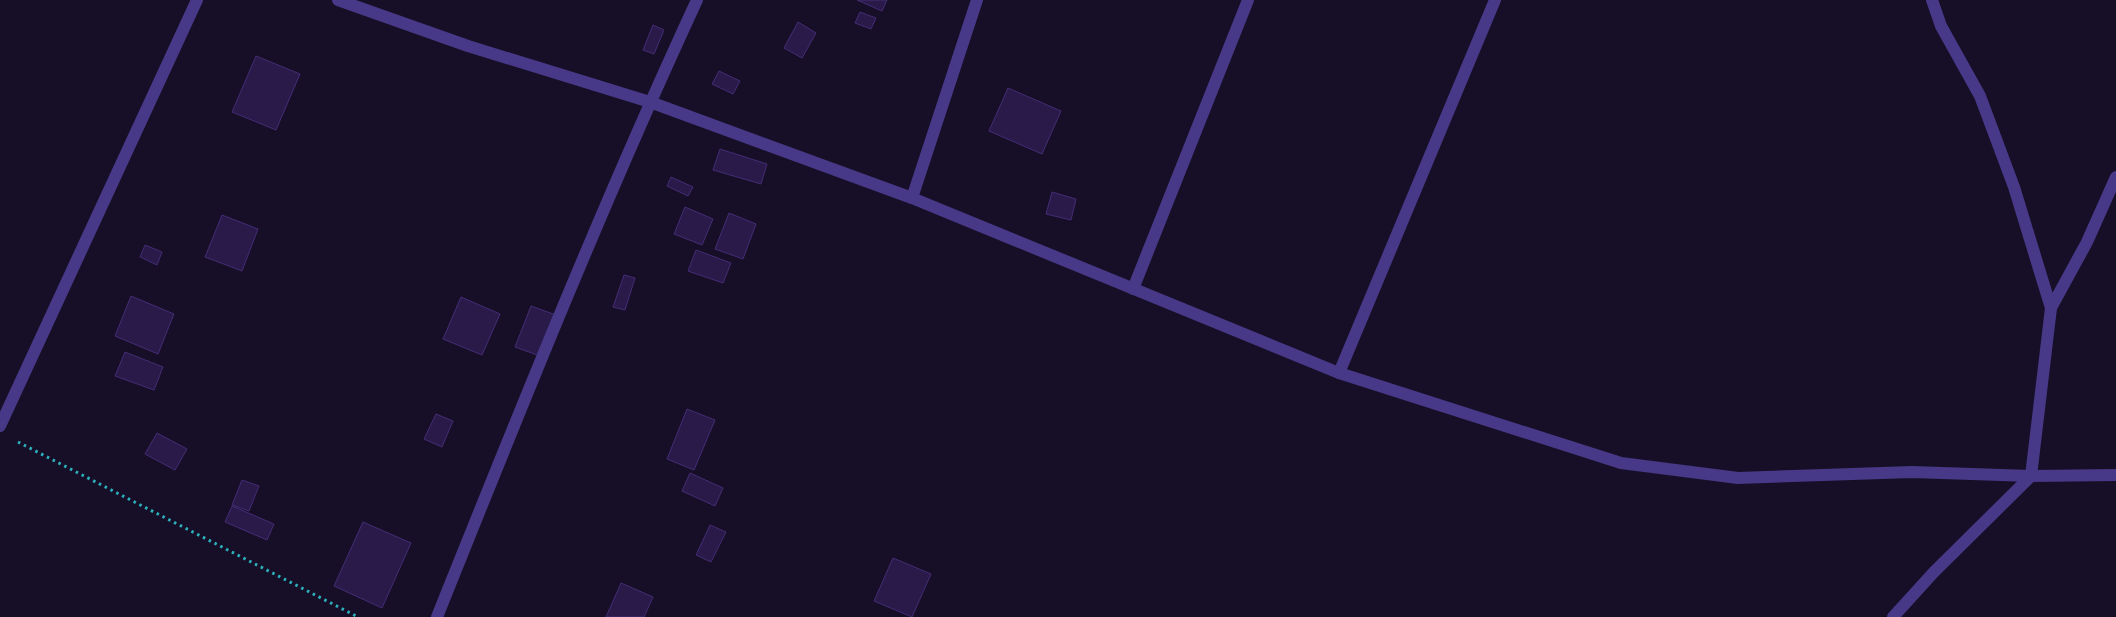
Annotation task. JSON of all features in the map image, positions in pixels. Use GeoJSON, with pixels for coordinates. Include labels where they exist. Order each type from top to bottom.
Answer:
{"type":"FeatureCollection","features":[{"type":"Feature","properties":{"kind":"street"},"geometry":{"type":"LineString","coordinates":[[0,426],[197,0]]}},
{"type":"Feature","properties":{"kind":"street"},"geometry":{"type":"LineString","coordinates":[[338,0],[468,46],[650,102],[912,198],[1339,372],[1621,463],[1738,478],[1912,472],[2031,476],[2116,475]]}},
{"type":"Feature","properties":{"kind":"street"},"geometry":{"type":"LineString","coordinates":[[437,617],[548,339],[650,102],[697,0]]}},
{"type":"Feature","properties":{"kind":"street"},"geometry":{"type":"LineString","coordinates":[[912,198],[977,0]]}},
{"type":"Feature","properties":{"kind":"street"},"geometry":{"type":"LineString","coordinates":[[1133,289],[1248,0]]}},
{"type":"Feature","properties":{"kind":"street"},"geometry":{"type":"LineString","coordinates":[[1339,372],[1495,0]]}},
{"type":"Feature","properties":{"kind":"street"},"geometry":{"type":"LineString","coordinates":[[1932,0],[1941,26],[1980,96],[2014,187],[2051,308]]}},
{"type":"Feature","properties":{"kind":"street"},"geometry":{"type":"LineString","coordinates":[[1893,617],[1934,572],[2031,476],[2051,308],[2087,242],[2116,177]]}},
{"type":"Feature","properties":{"kind":"path"},"geometry":{"type":"LineString","coordinates":[[18,441],[358,617]]}},
{"type":"Feature","properties":{"kind":"building"},"geometry":{"type":"Polygon","coordinates":[[[857,0],[887,0],[882,11],[857,0]]]}},
{"type":"Feature","properties":{"kind":"building"},"geometry":{"type":"Polygon","coordinates":[[[860,12],[876,18],[871,29],[855,23],[860,12]]]}},
{"type":"Feature","properties":{"kind":"building"},"geometry":{"type":"Polygon","coordinates":[[[798,22],[816,33],[802,58],[784,48],[798,22]]]}},
{"type":"Feature","properties":{"kind":"building"},"geometry":{"type":"Polygon","coordinates":[[[653,25],[664,30],[654,54],[643,50],[653,25]]]}},
{"type":"Feature","properties":{"kind":"building"},"geometry":{"type":"Polygon","coordinates":[[[256,56],[300,74],[276,130],[232,112],[256,56]]]}},
{"type":"Feature","properties":{"kind":"building"},"geometry":{"type":"Polygon","coordinates":[[[719,71],[740,81],[733,94],[712,84],[719,71]]]}},
{"type":"Feature","properties":{"kind":"building"},"geometry":{"type":"Polygon","coordinates":[[[1008,88],[1061,111],[1042,154],[989,131],[1008,88]]]}},
{"type":"Feature","properties":{"kind":"building"},"geometry":{"type":"Polygon","coordinates":[[[720,149],[767,164],[761,184],[713,170],[720,149]]]}},
{"type":"Feature","properties":{"kind":"building"},"geometry":{"type":"Polygon","coordinates":[[[671,177],[693,187],[688,196],[667,186],[671,177]]]}},
{"type":"Feature","properties":{"kind":"building"},"geometry":{"type":"Polygon","coordinates":[[[1052,192],[1076,199],[1071,220],[1046,214],[1052,192]]]}},
{"type":"Feature","properties":{"kind":"building"},"geometry":{"type":"Polygon","coordinates":[[[685,207],[713,219],[702,245],[674,234],[685,207]]]}},
{"type":"Feature","properties":{"kind":"building"},"geometry":{"type":"Polygon","coordinates":[[[729,213],[756,224],[743,259],[715,249],[729,213]]]}},
{"type":"Feature","properties":{"kind":"building"},"geometry":{"type":"Polygon","coordinates":[[[222,215],[258,229],[242,271],[205,257],[222,215]]]}},
{"type":"Feature","properties":{"kind":"building"},"geometry":{"type":"Polygon","coordinates":[[[145,245],[162,252],[157,265],[140,257],[145,245]]]}},
{"type":"Feature","properties":{"kind":"building"},"geometry":{"type":"Polygon","coordinates":[[[696,250],[731,263],[723,283],[688,271],[696,250]]]}},
{"type":"Feature","properties":{"kind":"building"},"geometry":{"type":"Polygon","coordinates":[[[624,275],[635,278],[625,310],[613,307],[624,275]]]}},
{"type":"Feature","properties":{"kind":"building"},"geometry":{"type":"Polygon","coordinates":[[[131,296],[174,314],[158,354],[115,336],[131,296]]]}},
{"type":"Feature","properties":{"kind":"building"},"geometry":{"type":"Polygon","coordinates":[[[461,297],[500,314],[482,355],[443,339],[461,297]]]}},
{"type":"Feature","properties":{"kind":"building"},"geometry":{"type":"Polygon","coordinates":[[[531,306],[556,315],[540,356],[515,347],[531,306]]]}},
{"type":"Feature","properties":{"kind":"building"},"geometry":{"type":"Polygon","coordinates":[[[125,352],[163,367],[154,390],[115,376],[125,352]]]}},
{"type":"Feature","properties":{"kind":"building"},"geometry":{"type":"Polygon","coordinates":[[[687,409],[715,420],[694,470],[667,459],[687,409]]]}},
{"type":"Feature","properties":{"kind":"building"},"geometry":{"type":"Polygon","coordinates":[[[436,414],[453,421],[442,447],[424,439],[436,414]]]}},
{"type":"Feature","properties":{"kind":"building"},"geometry":{"type":"Polygon","coordinates":[[[157,433],[187,449],[175,470],[145,454],[157,433]]]}},
{"type":"Feature","properties":{"kind":"building"},"geometry":{"type":"Polygon","coordinates":[[[690,473],[723,488],[715,506],[682,491],[690,473]]]}},
{"type":"Feature","properties":{"kind":"building"},"geometry":{"type":"Polygon","coordinates":[[[242,480],[259,486],[249,511],[232,505],[242,480]]]}},
{"type":"Feature","properties":{"kind":"building"},"geometry":{"type":"Polygon","coordinates":[[[232,506],[274,524],[267,540],[225,522],[232,506]]]}},
{"type":"Feature","properties":{"kind":"building"},"geometry":{"type":"Polygon","coordinates":[[[363,522],[411,543],[382,608],[334,586],[363,522]]]}},
{"type":"Feature","properties":{"kind":"building"},"geometry":{"type":"Polygon","coordinates":[[[710,525],[726,532],[711,562],[696,555],[710,525]]]}},
{"type":"Feature","properties":{"kind":"building"},"geometry":{"type":"Polygon","coordinates":[[[893,558],[931,574],[912,617],[874,601],[893,558]]]}},
{"type":"Feature","properties":{"kind":"building"},"geometry":{"type":"Polygon","coordinates":[[[621,583],[653,597],[644,617],[606,617],[621,583]]]}}]}
